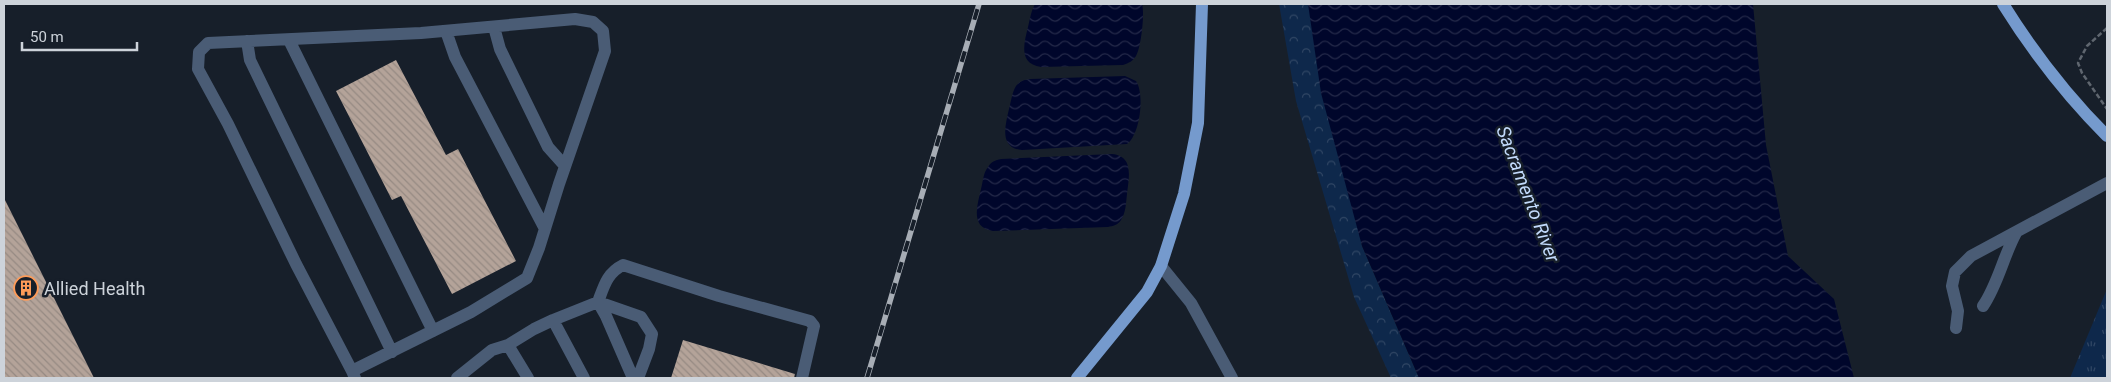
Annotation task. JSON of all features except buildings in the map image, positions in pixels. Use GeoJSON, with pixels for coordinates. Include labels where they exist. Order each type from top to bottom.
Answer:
{"type":"FeatureCollection","features":[{"type":"Feature","properties":{"kind":"main road"},"geometry":{"type":"LineString","coordinates":[[1078,378],[1147,292],[1161,266],[1184,194],[1198,123],[1202,4]]}},
{"type":"Feature","properties":{"kind":"main road"},"geometry":{"type":"LineString","coordinates":[[2003,4],[2046,68],[2107,136]]}},
{"type":"Feature","properties":{"kind":"street"},"geometry":{"type":"LineString","coordinates":[[576,19],[593,22],[603,31],[605,50],[545,229],[526,278],[471,312],[392,352],[354,375],[296,264],[228,124],[198,69],[199,52],[208,42],[290,40],[446,31],[576,19]]}},
{"type":"Feature","properties":{"kind":"street"},"geometry":{"type":"LineString","coordinates":[[494,27],[500,50],[548,147],[565,166]]}},
{"type":"Feature","properties":{"kind":"street"},"geometry":{"type":"LineString","coordinates":[[446,31],[455,57],[545,229]]}},
{"type":"Feature","properties":{"kind":"street"},"geometry":{"type":"LineString","coordinates":[[290,40],[433,332]]}},
{"type":"Feature","properties":{"kind":"street"},"geometry":{"type":"LineString","coordinates":[[247,41],[250,60],[392,352]]}},
{"type":"Feature","properties":{"kind":"street"},"geometry":{"type":"LineString","coordinates":[[1956,328],[1958,311],[1952,286],[1956,272],[1971,256],[2107,183]]}},
{"type":"Feature","properties":{"kind":"street"},"geometry":{"type":"LineString","coordinates":[[1983,306],[1996,283],[2004,257],[2016,233]]}},
{"type":"Feature","properties":{"kind":"street"},"geometry":{"type":"LineString","coordinates":[[633,378],[598,302],[604,284],[612,270],[623,265],[720,296],[810,321],[814,326],[802,378]]}},
{"type":"Feature","properties":{"kind":"street"},"geometry":{"type":"LineString","coordinates":[[1161,266],[1192,303],[1232,378]]}},
{"type":"Feature","properties":{"kind":"street"},"geometry":{"type":"LineString","coordinates":[[457,378],[492,350],[508,345],[553,320],[598,302],[641,317],[652,334],[649,349],[638,378]]}},
{"type":"Feature","properties":{"kind":"street"},"geometry":{"type":"LineString","coordinates":[[553,320],[584,378]]}},
{"type":"Feature","properties":{"kind":"street"},"geometry":{"type":"LineString","coordinates":[[508,345],[524,377]]}},
{"type":"Feature","properties":{"kind":"path"},"geometry":{"type":"LineString","coordinates":[[2107,28],[2087,46],[2078,63],[2082,73],[2107,109]]}},
{"type":"Feature","properties":{"kind":"green space"},"geometry":{"type":"Polygon","coordinates":[[[1279,4],[1322,4],[1362,246],[1419,378],[1391,378],[1354,297],[1296,101],[1279,4]]]}},
{"type":"Feature","properties":{"kind":"green space"},"geometry":{"type":"Polygon","coordinates":[[[2107,289],[2107,378],[2070,378],[2107,289]]]}},
{"type":"Feature","properties":{"kind":"water"},"geometry":{"type":"Polygon","coordinates":[[[1035,4],[1142,4],[1142,30],[1138,52],[1131,62],[1123,65],[1041,67],[1034,65],[1026,57],[1024,46],[1032,9],[1035,4]]]}},
{"type":"Feature","properties":{"kind":"water","name":"Sacramento River"},"geometry":{"type":"Polygon","coordinates":[[[1308,4],[1753,4],[1766,145],[1788,256],[1834,299],[1854,378],[1419,378],[1362,246],[1321,93],[1308,4]]]}},
{"type":"Feature","properties":{"kind":"water"},"geometry":{"type":"Polygon","coordinates":[[[1125,76],[1136,81],[1139,87],[1141,104],[1138,124],[1127,144],[1022,150],[1010,145],[1007,141],[1005,129],[1012,97],[1016,86],[1024,80],[1125,76]]]}},
{"type":"Feature","properties":{"kind":"water"},"geometry":{"type":"Polygon","coordinates":[[[1112,154],[1124,159],[1129,168],[1125,211],[1121,220],[1115,225],[1108,227],[993,231],[981,226],[978,221],[977,209],[984,175],[989,165],[995,161],[1001,159],[1112,154]]]}},
{"type":"Feature","properties":{"kind":"railway"},"geometry":{"type":"LineString","coordinates":[[867,378],[979,4]]}},
{"type":"Feature","properties":{"kind":"place","name":"Allied Health"},"geometry":{"type":"Point","coordinates":[26,288]}}]}
